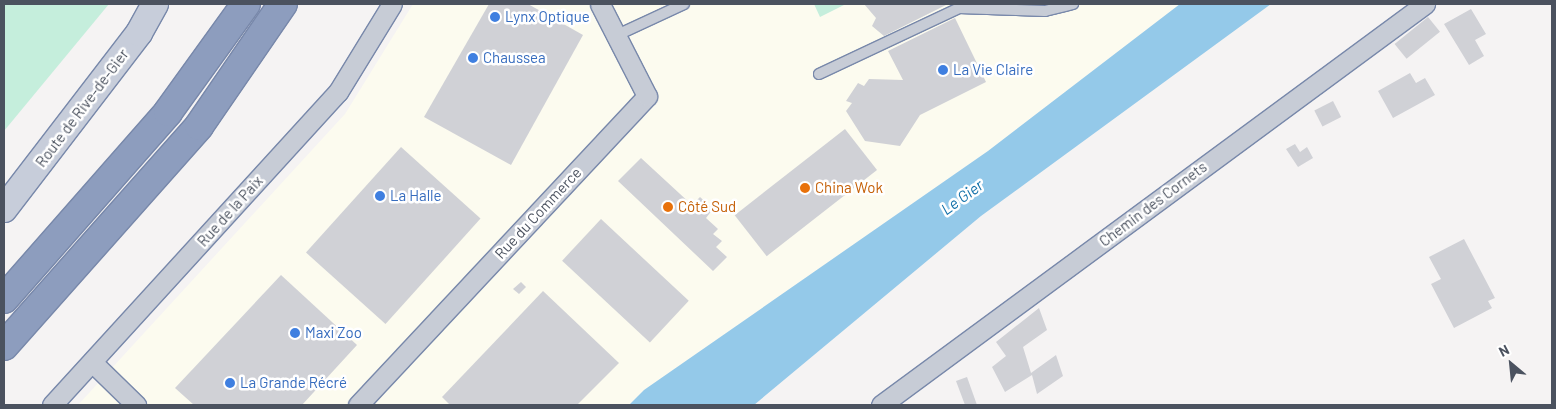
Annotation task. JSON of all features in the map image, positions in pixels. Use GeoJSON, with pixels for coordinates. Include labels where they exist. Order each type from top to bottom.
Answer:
{"type":"FeatureCollection","features":[{"type":"Feature","properties":{"kind":"highway"},"geometry":{"type":"LineString","coordinates":[[4,299],[168,112],[246,4]]}},
{"type":"Feature","properties":{"kind":"highway"},"geometry":{"type":"LineString","coordinates":[[4,346],[199,126],[283,4]]}},
{"type":"Feature","properties":{"kind":"main road","name":"Route de Rive-de-Gier"},"geometry":{"type":"LineString","coordinates":[[4,209],[139,33],[155,4]]}},
{"type":"Feature","properties":{"kind":"street","name":"Rue de la Paix"},"geometry":{"type":"LineString","coordinates":[[52,405],[338,92],[392,4]]}},
{"type":"Feature","properties":{"kind":"street","name":"Rue du Commerce"},"geometry":{"type":"LineString","coordinates":[[358,405],[647,96],[600,4]]}},
{"type":"Feature","properties":{"kind":"street","name":"Chemin des Cornets"},"geometry":{"type":"LineString","coordinates":[[881,405],[1425,4]]}},
{"type":"Feature","properties":{"kind":"street"},"geometry":{"type":"LineString","coordinates":[[92,362],[136,405]]}},
{"type":"Feature","properties":{"kind":"lane"},"geometry":{"type":"LineString","coordinates":[[615,36],[684,4]]}},
{"type":"Feature","properties":{"kind":"lane"},"geometry":{"type":"LineString","coordinates":[[819,74],[960,8],[1045,11],[1073,4]]}},
{"type":"Feature","properties":{"kind":"shaded area"},"geometry":{"type":"Polygon","coordinates":[[[413,4],[1180,4],[988,151],[644,390],[629,405],[78,405],[345,114],[413,4]]]}},
{"type":"Feature","properties":{"kind":"green space"},"geometry":{"type":"Polygon","coordinates":[[[4,4],[109,4],[4,131],[4,4]]]}},
{"type":"Feature","properties":{"kind":"green space"},"geometry":{"type":"Polygon","coordinates":[[[814,4],[846,4],[820,17],[814,4]]]}},
{"type":"Feature","properties":{"kind":"water","name":"Le Gier"},"geometry":{"type":"Polygon","coordinates":[[[1180,4],[1271,4],[981,216],[754,405],[629,405],[644,390],[988,151],[1180,4]]]}},
{"type":"Feature","properties":{"kind":"building"},"geometry":{"type":"Polygon","coordinates":[[[489,4],[528,4],[583,35],[511,165],[424,117],[489,4]]]}},
{"type":"Feature","properties":{"kind":"building"},"geometry":{"type":"Polygon","coordinates":[[[864,4],[948,4],[884,36],[872,26],[876,18],[864,4]]]}},
{"type":"Feature","properties":{"kind":"building"},"geometry":{"type":"Polygon","coordinates":[[[1471,9],[1486,34],[1475,40],[1484,56],[1469,65],[1444,24],[1471,9]]]}},
{"type":"Feature","properties":{"kind":"building"},"geometry":{"type":"Polygon","coordinates":[[[1428,17],[1440,32],[1407,59],[1395,44],[1428,17]]]}},
{"type":"Feature","properties":{"kind":"building"},"geometry":{"type":"Polygon","coordinates":[[[955,18],[986,82],[920,115],[900,146],[865,141],[846,111],[852,103],[846,101],[858,83],[864,86],[869,79],[903,80],[888,51],[955,18]]]}},
{"type":"Feature","properties":{"kind":"building"},"geometry":{"type":"Polygon","coordinates":[[[1410,73],[1416,83],[1425,78],[1435,95],[1393,118],[1378,91],[1410,73]]]}},
{"type":"Feature","properties":{"kind":"building"},"geometry":{"type":"Polygon","coordinates":[[[1333,101],[1341,117],[1322,127],[1314,111],[1333,101]]]}},
{"type":"Feature","properties":{"kind":"building"},"geometry":{"type":"Polygon","coordinates":[[[845,129],[877,170],[767,256],[735,215],[845,129]]]}},
{"type":"Feature","properties":{"kind":"building"},"geometry":{"type":"Polygon","coordinates":[[[1295,144],[1300,152],[1307,147],[1313,158],[1298,167],[1286,149],[1295,144]]]}},
{"type":"Feature","properties":{"kind":"building"},"geometry":{"type":"Polygon","coordinates":[[[401,147],[481,219],[385,324],[306,253],[401,147]]]}},
{"type":"Feature","properties":{"kind":"building"},"geometry":{"type":"Polygon","coordinates":[[[641,158],[692,205],[700,197],[713,209],[706,218],[718,229],[713,234],[722,241],[716,247],[727,257],[713,271],[618,181],[641,158]]]}},
{"type":"Feature","properties":{"kind":"building"},"geometry":{"type":"Polygon","coordinates":[[[601,219],[689,301],[650,343],[562,261],[601,219]]]}},
{"type":"Feature","properties":{"kind":"building"},"geometry":{"type":"Polygon","coordinates":[[[1464,239],[1495,298],[1488,301],[1492,308],[1454,328],[1431,284],[1441,279],[1429,257],[1464,239]]]}},
{"type":"Feature","properties":{"kind":"building"},"geometry":{"type":"Polygon","coordinates":[[[281,275],[357,345],[302,405],[194,405],[175,388],[281,275]]]}},
{"type":"Feature","properties":{"kind":"building"},"geometry":{"type":"Polygon","coordinates":[[[521,282],[526,287],[519,294],[513,289],[521,282]]]}},
{"type":"Feature","properties":{"kind":"building"},"geometry":{"type":"Polygon","coordinates":[[[543,291],[619,363],[577,405],[450,405],[442,397],[543,291]]]}},
{"type":"Feature","properties":{"kind":"building"},"geometry":{"type":"Polygon","coordinates":[[[1039,308],[1047,330],[1023,347],[1031,373],[1056,355],[1063,376],[1037,394],[1032,375],[1005,392],[992,367],[1006,356],[996,342],[1039,308]]]}},
{"type":"Feature","properties":{"kind":"building"},"geometry":{"type":"Polygon","coordinates":[[[967,377],[977,405],[965,405],[956,381],[967,377]]]}},
{"type":"Feature","properties":{"kind":"place","name":"Lynx Optique"},"geometry":{"type":"Point","coordinates":[495,17]}},
{"type":"Feature","properties":{"kind":"place","name":"Chaussea"},"geometry":{"type":"Point","coordinates":[473,58]}},
{"type":"Feature","properties":{"kind":"place","name":"La Vie Claire"},"geometry":{"type":"Point","coordinates":[943,70]}},
{"type":"Feature","properties":{"kind":"place","name":"China Wok"},"geometry":{"type":"Point","coordinates":[805,188]}},
{"type":"Feature","properties":{"kind":"place","name":"La Halle"},"geometry":{"type":"Point","coordinates":[380,196]}},
{"type":"Feature","properties":{"kind":"place","name":"Côté Sud"},"geometry":{"type":"Point","coordinates":[668,207]}},
{"type":"Feature","properties":{"kind":"place","name":"Maxi Zoo"},"geometry":{"type":"Point","coordinates":[295,333]}},
{"type":"Feature","properties":{"kind":"place","name":"La Grande Récré"},"geometry":{"type":"Point","coordinates":[230,383]}}]}
